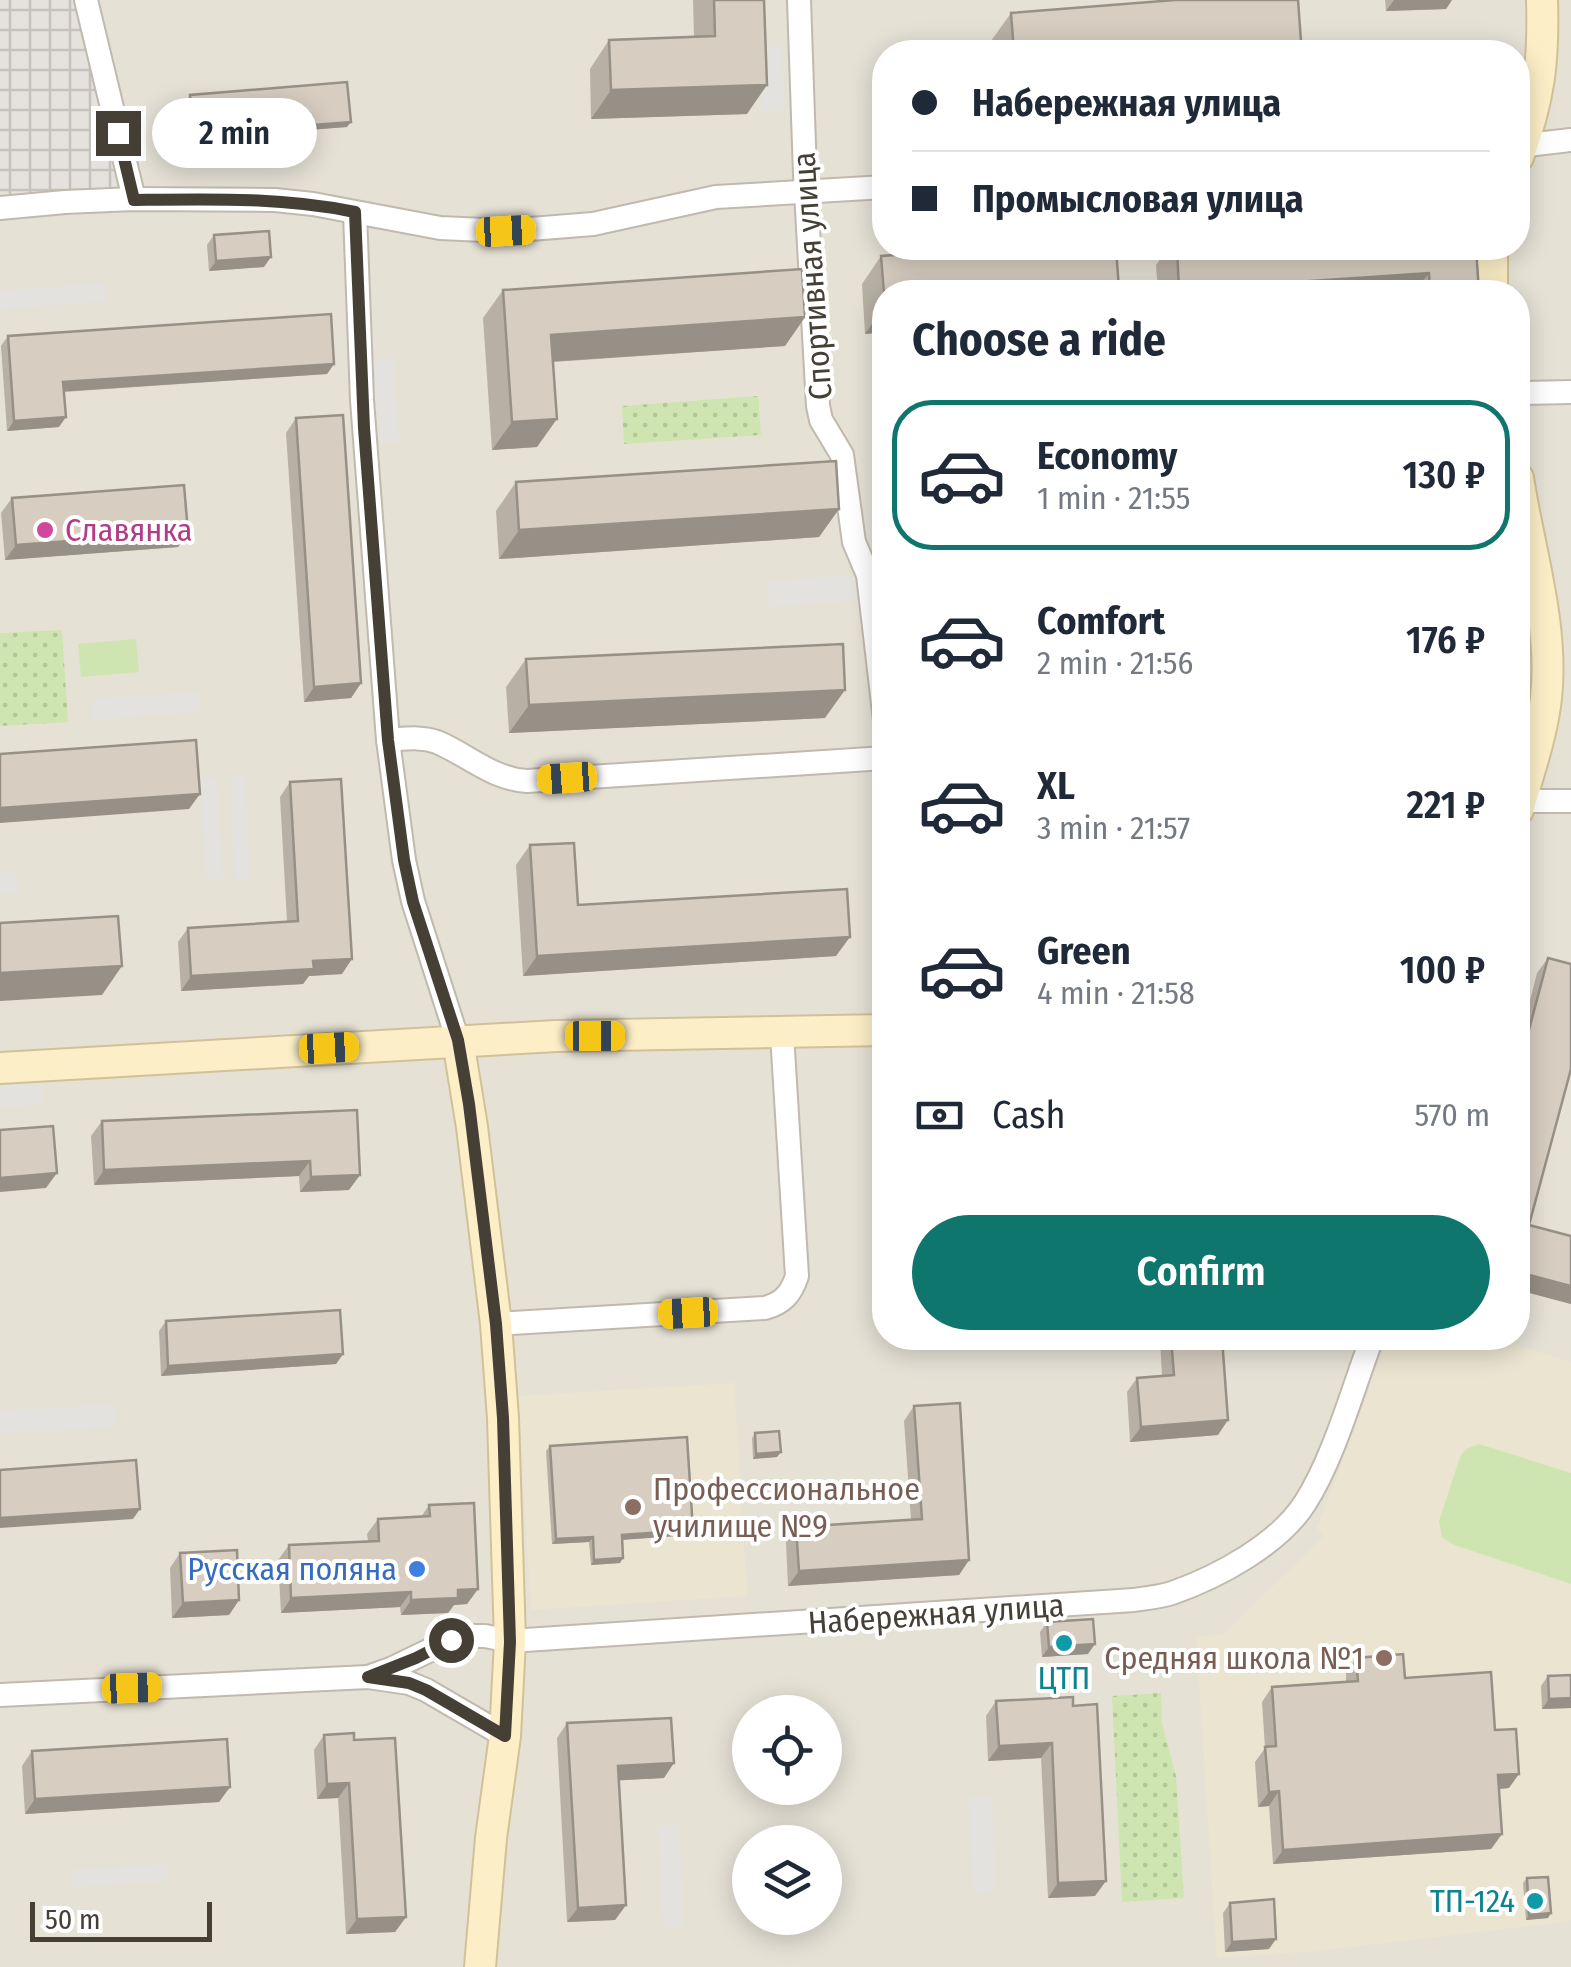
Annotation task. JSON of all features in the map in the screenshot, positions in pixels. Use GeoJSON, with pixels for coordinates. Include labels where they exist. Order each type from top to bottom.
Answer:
{"type":"FeatureCollection","features":[{"type":"Feature","properties":{"kind":"street"},"geometry":{"type":"LineString","coordinates":[[86,0],[134,200]]}},
{"type":"Feature","properties":{"kind":"street","name":"Спортивная улица"},"geometry":{"type":"LineString","coordinates":[[799,0],[818,406],[842,456],[854,542],[872,567]]}},
{"type":"Feature","properties":{"kind":"street"},"geometry":{"type":"LineString","coordinates":[[1530,121],[1540,82],[1542,0]]}},
{"type":"Feature","properties":{"kind":"street"},"geometry":{"type":"LineString","coordinates":[[1530,148],[1571,140]]}},
{"type":"Feature","properties":{"kind":"street"},"geometry":{"type":"LineString","coordinates":[[0,208],[65,202],[275,200],[440,228],[506,231],[593,224],[716,197],[872,188]]}},
{"type":"Feature","properties":{"kind":"street"},"geometry":{"type":"LineString","coordinates":[[355,212],[364,417],[388,740],[413,902],[458,1040],[496,1324],[503,1418],[510,1642],[505,1736],[480,1967]]}},
{"type":"Feature","properties":{"kind":"street"},"geometry":{"type":"LineString","coordinates":[[1530,393],[1571,392]]}},
{"type":"Feature","properties":{"kind":"street"},"geometry":{"type":"LineString","coordinates":[[1530,563],[1546,641],[1546,702],[1530,728]]}},
{"type":"Feature","properties":{"kind":"street"},"geometry":{"type":"LineString","coordinates":[[388,740],[437,742],[512,780],[872,759]]}},
{"type":"Feature","properties":{"kind":"street"},"geometry":{"type":"LineString","coordinates":[[1530,804],[1571,801]]}},
{"type":"Feature","properties":{"kind":"street"},"geometry":{"type":"LineString","coordinates":[[0,1068],[458,1040],[872,1031]]}},
{"type":"Feature","properties":{"kind":"street"},"geometry":{"type":"LineString","coordinates":[[496,1324],[765,1308],[786,1298],[797,1276],[782,1034]]}},
{"type":"Feature","properties":{"kind":"street","name":"Набережная улица"},"geometry":{"type":"LineString","coordinates":[[368,1677],[466,1636],[510,1642],[1134,1600],[1170,1594],[1218,1574],[1252,1553],[1304,1506],[1335,1438],[1368,1350]]}},
{"type":"Feature","properties":{"kind":"street","name":"Набережная улица"},"geometry":{"type":"LineString","coordinates":[[0,1695],[368,1677],[409,1683],[426,1690],[505,1736]]}},
{"type":"Feature","properties":{"kind":"shaded area"},"geometry":{"type":"Polygon","coordinates":[[[0,0],[1571,0],[1571,1967],[0,1967],[0,0]]]}},
{"type":"Feature","properties":{"kind":"shaded area"},"geometry":{"type":"Polygon","coordinates":[[[0,0],[86,0],[134,199],[0,208],[0,0]]]}},
{"type":"Feature","properties":{"kind":"shaded area"},"geometry":{"type":"Polygon","coordinates":[[[781,46],[784,110],[762,111],[760,47],[781,46]]]}},
{"type":"Feature","properties":{"kind":"shaded area"},"geometry":{"type":"Polygon","coordinates":[[[104,283],[106,301],[0,309],[0,291],[104,283]]]}},
{"type":"Feature","properties":{"kind":"shaded area"},"geometry":{"type":"Polygon","coordinates":[[[394,358],[399,442],[375,444],[370,360],[394,358]]]}},
{"type":"Feature","properties":{"kind":"shaded area"},"geometry":{"type":"Polygon","coordinates":[[[857,575],[859,601],[769,607],[768,581],[857,575]]]}},
{"type":"Feature","properties":{"kind":"shaded area"},"geometry":{"type":"Polygon","coordinates":[[[198,692],[199,712],[92,720],[91,699],[198,692]]]}},
{"type":"Feature","properties":{"kind":"shaded area"},"geometry":{"type":"Polygon","coordinates":[[[245,776],[250,878],[235,879],[230,777],[245,776]]]}},
{"type":"Feature","properties":{"kind":"shaded area"},"geometry":{"type":"Polygon","coordinates":[[[217,778],[223,879],[207,880],[200,779],[217,778]]]}},
{"type":"Feature","properties":{"kind":"shaded area"},"geometry":{"type":"Polygon","coordinates":[[[16,871],[18,893],[0,894],[0,872],[16,871]]]}},
{"type":"Feature","properties":{"kind":"shaded area"},"geometry":{"type":"Polygon","coordinates":[[[41,1081],[43,1104],[0,1107],[0,1083],[41,1081]]]}},
{"type":"Feature","properties":{"kind":"shaded area","name":"Средняя школа №1"},"geometry":{"type":"Polygon","coordinates":[[[1530,1349],[1571,1362],[1571,1920],[1317,1951],[1217,1958],[1196,1637],[1224,1634],[1324,1536],[1317,1528],[1384,1350],[1530,1349]]]}},
{"type":"Feature","properties":{"kind":"shaded area","name":"Профессиональное училище №9"},"geometry":{"type":"Polygon","coordinates":[[[734,1383],[747,1596],[531,1610],[518,1396],[734,1383]]]}},
{"type":"Feature","properties":{"kind":"shaded area"},"geometry":{"type":"Polygon","coordinates":[[[115,1404],[116,1427],[0,1434],[0,1411],[115,1404]]]}},
{"type":"Feature","properties":{"kind":"shaded area"},"geometry":{"type":"Polygon","coordinates":[[[969,1797],[992,1797],[995,1892],[973,1893],[969,1797]]]}},
{"type":"Feature","properties":{"kind":"shaded area"},"geometry":{"type":"Polygon","coordinates":[[[679,1825],[684,1927],[663,1928],[658,1826],[679,1825]]]}},
{"type":"Feature","properties":{"kind":"shaded area"},"geometry":{"type":"Polygon","coordinates":[[[166,1865],[167,1882],[71,1887],[71,1870],[166,1865]]]}},
{"type":"Feature","properties":{"kind":"green space"},"geometry":{"type":"Polygon","coordinates":[[[758,396],[761,435],[624,444],[622,406],[758,396]]]}},
{"type":"Feature","properties":{"kind":"green space"},"geometry":{"type":"Polygon","coordinates":[[[62,630],[68,722],[0,726],[0,633],[62,630]]]}},
{"type":"Feature","properties":{"kind":"green space"},"geometry":{"type":"Polygon","coordinates":[[[136,639],[139,672],[81,677],[78,644],[136,639]]]}},
{"type":"Feature","properties":{"kind":"green space"},"geometry":{"type":"Polygon","coordinates":[[[1479,1444],[1571,1473],[1571,1584],[1454,1545],[1442,1537],[1439,1521],[1460,1457],[1466,1449],[1479,1444]]]}},
{"type":"Feature","properties":{"kind":"green space"},"geometry":{"type":"Polygon","coordinates":[[[1161,1693],[1162,1723],[1176,1776],[1184,1898],[1122,1902],[1112,1696],[1161,1693]]]}},
{"type":"Feature","properties":{"kind":"building"},"geometry":{"type":"Polygon","coordinates":[[[714,0],[764,0],[767,85],[611,90],[609,40],[715,36],[714,0]]]}},
{"type":"Feature","properties":{"kind":"building"},"geometry":{"type":"Polygon","coordinates":[[[1175,0],[1298,0],[1301,40],[1013,40],[1011,13],[1175,0]]]}},
{"type":"Feature","properties":{"kind":"building"},"geometry":{"type":"Polygon","coordinates":[[[347,82],[351,122],[250,130],[250,139],[232,141],[231,131],[194,135],[190,95],[347,82]]]}},
{"type":"Feature","properties":{"kind":"building"},"geometry":{"type":"Polygon","coordinates":[[[269,231],[271,257],[216,261],[214,235],[269,231]]]}},
{"type":"Feature","properties":{"kind":"building"},"geometry":{"type":"Polygon","coordinates":[[[881,260],[1117,260],[1118,280],[883,280],[881,260]]]}},
{"type":"Feature","properties":{"kind":"building"},"geometry":{"type":"Polygon","coordinates":[[[1178,260],[1477,260],[1478,280],[1429,280],[1429,273],[1326,280],[1179,280],[1178,260]]]}},
{"type":"Feature","properties":{"kind":"building"},"geometry":{"type":"Polygon","coordinates":[[[802,269],[805,317],[551,335],[557,419],[512,422],[503,290],[802,269]]]}},
{"type":"Feature","properties":{"kind":"building"},"geometry":{"type":"Polygon","coordinates":[[[331,314],[334,364],[63,382],[66,417],[14,421],[8,336],[331,314]]]}},
{"type":"Feature","properties":{"kind":"building"},"geometry":{"type":"Polygon","coordinates":[[[343,415],[361,683],[314,687],[296,418],[343,415]]]}},
{"type":"Feature","properties":{"kind":"building"},"geometry":{"type":"Polygon","coordinates":[[[836,461],[839,509],[519,530],[516,482],[836,461]]]}},
{"type":"Feature","properties":{"kind":"building"},"geometry":{"type":"Polygon","coordinates":[[[184,485],[188,532],[16,545],[12,498],[184,485]]]}},
{"type":"Feature","properties":{"kind":"building"},"geometry":{"type":"Polygon","coordinates":[[[843,644],[845,690],[529,705],[526,659],[843,644]]]}},
{"type":"Feature","properties":{"kind":"building"},"geometry":{"type":"Polygon","coordinates":[[[196,740],[200,794],[0,808],[0,754],[196,740]]]}},
{"type":"Feature","properties":{"kind":"building"},"geometry":{"type":"Polygon","coordinates":[[[341,779],[352,959],[313,961],[314,969],[191,976],[188,928],[298,921],[290,782],[341,779]]]}},
{"type":"Feature","properties":{"kind":"building"},"geometry":{"type":"Polygon","coordinates":[[[574,843],[578,905],[847,889],[850,937],[537,956],[530,845],[574,843]]]}},
{"type":"Feature","properties":{"kind":"building"},"geometry":{"type":"Polygon","coordinates":[[[118,916],[122,966],[0,973],[0,923],[118,916]]]}},
{"type":"Feature","properties":{"kind":"building"},"geometry":{"type":"Polygon","coordinates":[[[1548,958],[1571,964],[1571,1069],[1530,1221],[1530,1026],[1548,958]]]}},
{"type":"Feature","properties":{"kind":"building"},"geometry":{"type":"Polygon","coordinates":[[[357,1110],[360,1175],[311,1177],[310,1161],[104,1170],[102,1121],[357,1110]]]}},
{"type":"Feature","properties":{"kind":"building"},"geometry":{"type":"Polygon","coordinates":[[[53,1126],[57,1173],[0,1178],[0,1130],[53,1126]]]}},
{"type":"Feature","properties":{"kind":"building"},"geometry":{"type":"Polygon","coordinates":[[[1530,1225],[1571,1236],[1571,1286],[1530,1275],[1530,1225]]]}},
{"type":"Feature","properties":{"kind":"building"},"geometry":{"type":"Polygon","coordinates":[[[340,1310],[343,1354],[168,1366],[166,1321],[340,1310]]]}},
{"type":"Feature","properties":{"kind":"building"},"geometry":{"type":"Polygon","coordinates":[[[1172,1350],[1223,1350],[1228,1420],[1141,1427],[1137,1378],[1174,1375],[1172,1350]]]}},
{"type":"Feature","properties":{"kind":"building"},"geometry":{"type":"Polygon","coordinates":[[[960,1403],[969,1560],[799,1571],[796,1527],[922,1519],[914,1406],[960,1403]]]}},
{"type":"Feature","properties":{"kind":"building"},"geometry":{"type":"Polygon","coordinates":[[[779,1431],[781,1452],[756,1454],[755,1433],[779,1431]]]}},
{"type":"Feature","properties":{"kind":"building"},"geometry":{"type":"Polygon","coordinates":[[[687,1437],[693,1530],[622,1535],[623,1558],[594,1560],[593,1537],[556,1539],[550,1446],[687,1437]]]}},
{"type":"Feature","properties":{"kind":"building"},"geometry":{"type":"Polygon","coordinates":[[[136,1460],[140,1509],[0,1518],[0,1470],[136,1460]]]}},
{"type":"Feature","properties":{"kind":"building"},"geometry":{"type":"Polygon","coordinates":[[[474,1503],[478,1589],[458,1590],[458,1598],[411,1600],[411,1592],[291,1598],[289,1545],[379,1541],[378,1519],[430,1516],[429,1505],[474,1503]]]}},
{"type":"Feature","properties":{"kind":"building"},"geometry":{"type":"Polygon","coordinates":[[[237,1550],[239,1600],[183,1603],[180,1553],[237,1550]]]}},
{"type":"Feature","properties":{"kind":"building"},"geometry":{"type":"Polygon","coordinates":[[[1093,1619],[1095,1644],[1049,1647],[1047,1622],[1093,1619]]]}},
{"type":"Feature","properties":{"kind":"building"},"geometry":{"type":"Polygon","coordinates":[[[1403,1654],[1405,1678],[1491,1672],[1495,1730],[1516,1729],[1519,1774],[1498,1775],[1502,1834],[1283,1850],[1279,1791],[1269,1792],[1265,1747],[1276,1746],[1272,1687],[1358,1681],[1356,1658],[1403,1654]]]}},
{"type":"Feature","properties":{"kind":"building"},"geometry":{"type":"Polygon","coordinates":[[[1571,1675],[1571,1698],[1549,1699],[1548,1676],[1571,1675]]]}},
{"type":"Feature","properties":{"kind":"building"},"geometry":{"type":"Polygon","coordinates":[[[1073,1697],[1073,1706],[1097,1704],[1106,1881],[1058,1883],[1052,1743],[999,1746],[996,1701],[1073,1697]]]}},
{"type":"Feature","properties":{"kind":"building"},"geometry":{"type":"Polygon","coordinates":[[[671,1718],[674,1763],[618,1766],[626,1905],[578,1908],[567,1723],[671,1718]]]}},
{"type":"Feature","properties":{"kind":"building"},"geometry":{"type":"Polygon","coordinates":[[[354,1733],[354,1740],[395,1738],[406,1917],[357,1919],[349,1783],[327,1784],[324,1735],[354,1733]]]}},
{"type":"Feature","properties":{"kind":"building"},"geometry":{"type":"Polygon","coordinates":[[[227,1739],[230,1787],[35,1799],[32,1751],[227,1739]]]}},
{"type":"Feature","properties":{"kind":"building","name":"ТП-124"},"geometry":{"type":"Polygon","coordinates":[[[1548,1877],[1551,1913],[1529,1915],[1527,1878],[1548,1877]]]}},
{"type":"Feature","properties":{"kind":"building"},"geometry":{"type":"Polygon","coordinates":[[[1274,1899],[1276,1939],[1232,1942],[1230,1903],[1274,1899]]]}},
{"type":"Feature","properties":{"kind":"place","name":"Славянка"},"geometry":{"type":"Point","coordinates":[45,530]}},
{"type":"Feature","properties":{"kind":"place","name":"Профессиональное училище №9"},"geometry":{"type":"Point","coordinates":[633,1507]}},
{"type":"Feature","properties":{"kind":"place","name":"Русская поляна"},"geometry":{"type":"Point","coordinates":[417,1569]}},
{"type":"Feature","properties":{"kind":"place","name":"ЦТП"},"geometry":{"type":"Point","coordinates":[1064,1643]}},
{"type":"Feature","properties":{"kind":"place","name":"Средняя школа №1"},"geometry":{"type":"Point","coordinates":[1384,1658]}},
{"type":"Feature","properties":{"kind":"place","name":"ТП-124"},"geometry":{"type":"Point","coordinates":[1535,1901]}},
{"type":"Feature","properties":{"kind":"route"},"geometry":{"type":"LineString","coordinates":[[118,133],[134,200],[275,200],[355,212],[364,428],[388,740],[413,902],[458,1040],[496,1324],[510,1642],[505,1736],[426,1690],[409,1683],[368,1677],[451,1640]]}}]}
